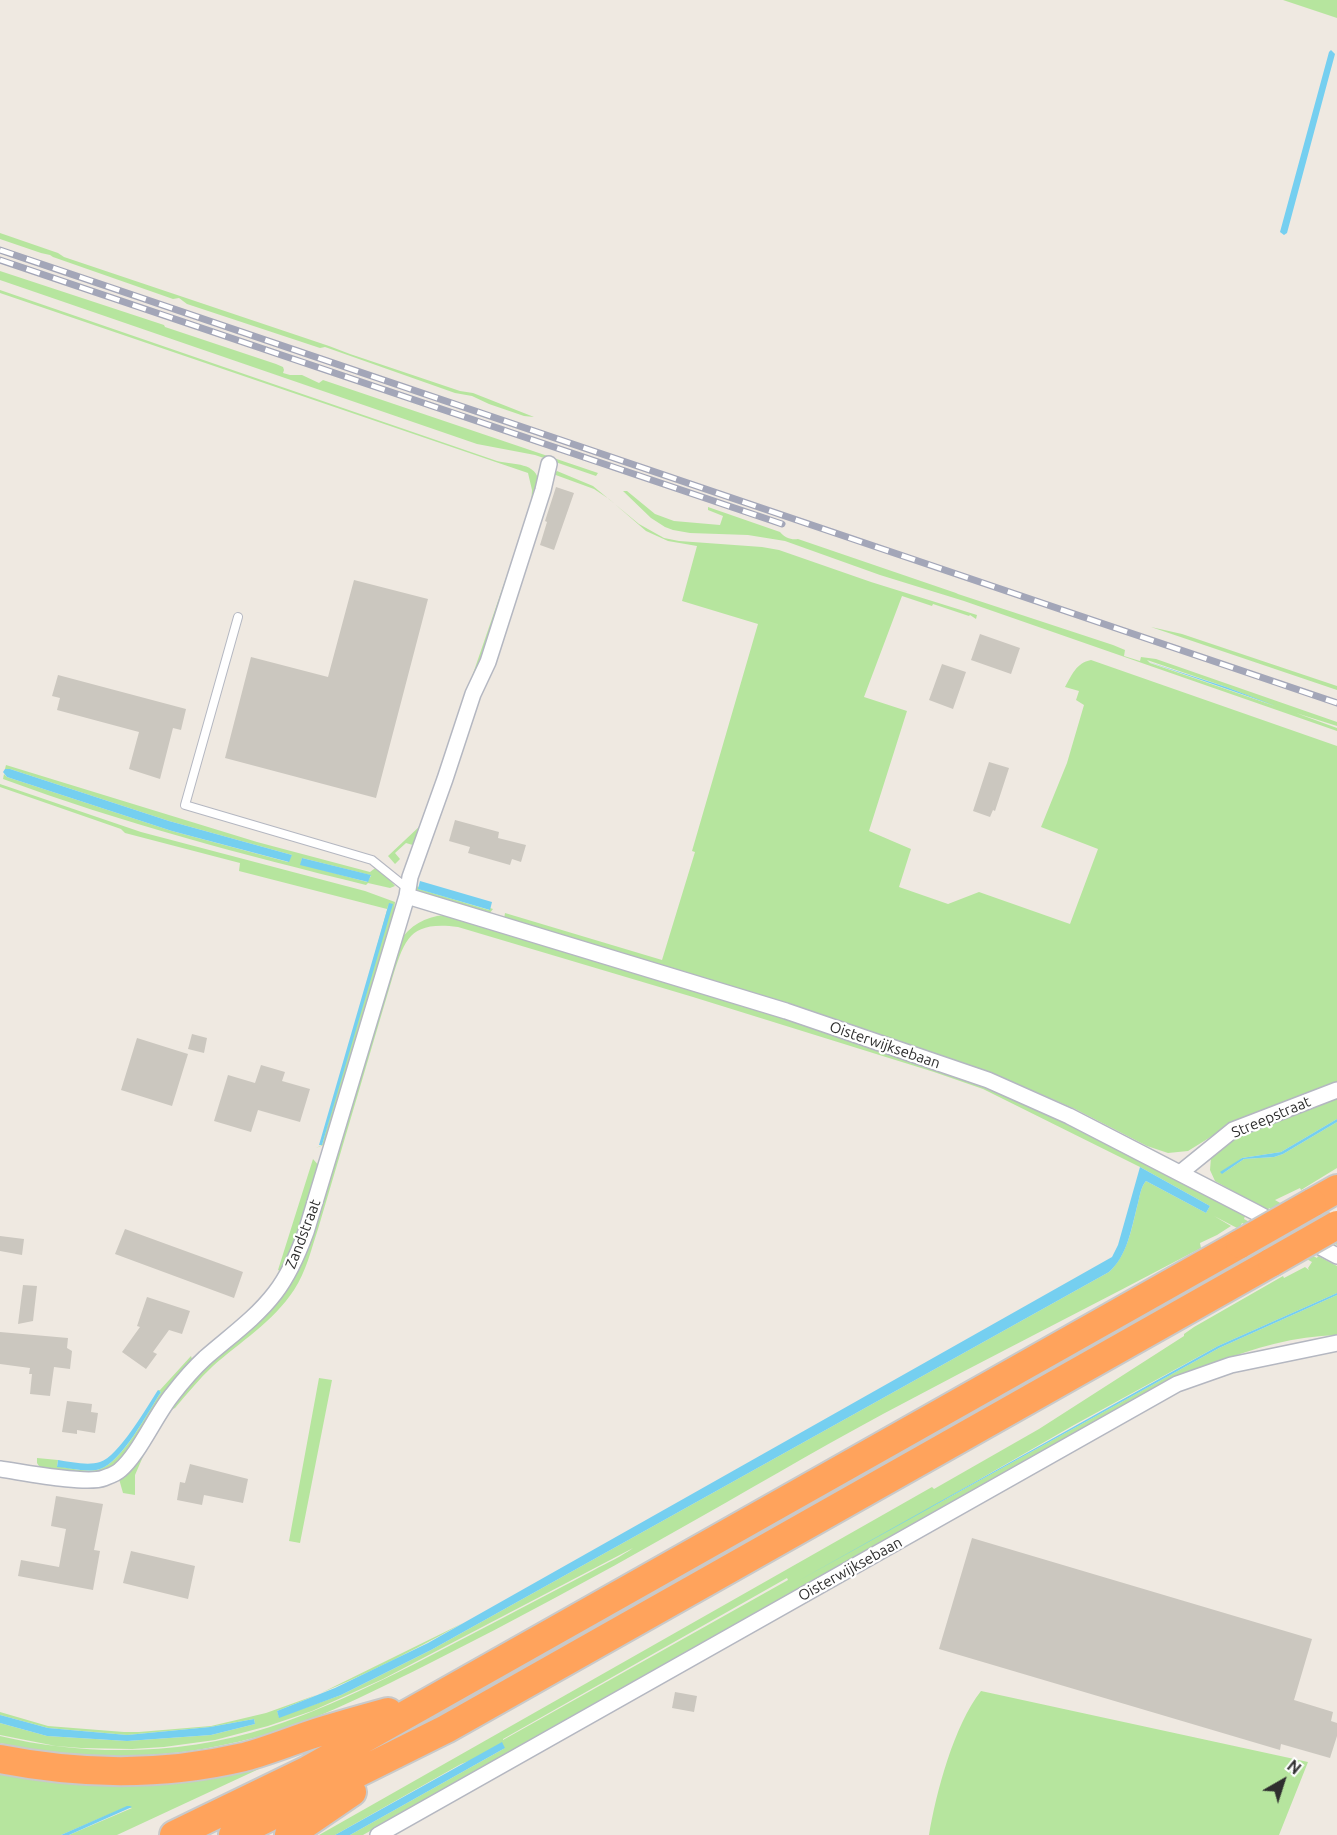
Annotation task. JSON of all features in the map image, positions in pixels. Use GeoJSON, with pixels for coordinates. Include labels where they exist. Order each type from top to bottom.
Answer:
{"type":"FeatureCollection","features":[{"type":"Feature","properties":{"kind":"highway"},"geometry":{"type":"LineString","coordinates":[[174,1835],[308,1770],[1337,1189]]}},
{"type":"Feature","properties":{"kind":"highway"},"geometry":{"type":"LineString","coordinates":[[233,1835],[446,1729],[1337,1225]]}},
{"type":"Feature","properties":{"kind":"highway"},"geometry":{"type":"LineString","coordinates":[[0,1759],[36,1766],[102,1772],[138,1772],[198,1766],[246,1756],[433,1699]]}},
{"type":"Feature","properties":{"kind":"highway"},"geometry":{"type":"LineString","coordinates":[[289,1835],[446,1729]]}},
{"type":"Feature","properties":{"kind":"street","name":"Zandstraat"},"geometry":{"type":"LineString","coordinates":[[0,1469],[84,1480],[101,1479],[119,1471],[132,1457],[161,1410],[185,1379],[204,1359],[256,1314],[274,1294],[290,1269],[306,1232],[408,892],[410,877],[446,779],[473,694],[488,662],[549,464]]}},
{"type":"Feature","properties":{"kind":"street","name":"Oisterwijksebaan"},"geometry":{"type":"LineString","coordinates":[[408,892],[786,1011],[988,1080],[1069,1116],[1337,1256]]}},
{"type":"Feature","properties":{"kind":"street","name":"Streepstraat"},"geometry":{"type":"LineString","coordinates":[[1180,1173],[1233,1130],[1337,1090]]}},
{"type":"Feature","properties":{"kind":"street","name":"Oisterwijksebaan"},"geometry":{"type":"LineString","coordinates":[[378,1835],[1177,1384],[1231,1365],[1337,1343]]}},
{"type":"Feature","properties":{"kind":"lane"},"geometry":{"type":"LineString","coordinates":[[238,617],[185,805],[372,860],[408,892]]}},
{"type":"Feature","properties":{"kind":"green space"},"geometry":{"type":"Polygon","coordinates":[[[1283,0],[1337,0],[1337,18],[1283,0]]]}},
{"type":"Feature","properties":{"kind":"green space"},"geometry":{"type":"Polygon","coordinates":[[[0,233],[350,354],[460,391],[473,393],[534,417],[524,416],[472,396],[455,393],[325,347],[320,348],[187,304],[179,298],[173,299],[0,239],[0,233]]]}},
{"type":"Feature","properties":{"kind":"green space"},"geometry":{"type":"Polygon","coordinates":[[[0,271],[276,364],[283,367],[283,373],[302,375],[319,383],[323,380],[598,473],[596,476],[535,455],[477,444],[0,280],[0,271]]]}},
{"type":"Feature","properties":{"kind":"green space"},"geometry":{"type":"Polygon","coordinates":[[[0,290],[497,461],[524,466],[534,471],[539,483],[442,778],[416,846],[406,843],[395,853],[400,859],[395,864],[388,856],[421,825],[531,505],[532,490],[528,473],[0,293],[0,290]]]}},
{"type":"Feature","properties":{"kind":"green space"},"geometry":{"type":"Polygon","coordinates":[[[557,471],[593,486],[608,498],[594,489],[553,474],[557,471]]]}},
{"type":"Feature","properties":{"kind":"green space"},"geometry":{"type":"Polygon","coordinates":[[[623,491],[627,491],[655,514],[674,521],[720,525],[723,516],[708,510],[708,507],[780,532],[788,538],[798,539],[1113,645],[1125,650],[1124,656],[1140,661],[1141,657],[1156,659],[1337,722],[1337,726],[1296,713],[1337,728],[1337,731],[785,541],[748,535],[690,533],[665,527],[651,518],[623,491]],[[1147,660],[1150,663],[1275,706],[1147,660]]]}},
{"type":"Feature","properties":{"kind":"green space"},"geometry":{"type":"Polygon","coordinates":[[[615,504],[639,524],[664,538],[779,550],[977,615],[976,619],[970,615],[902,596],[864,697],[907,711],[869,831],[911,849],[899,887],[948,904],[979,892],[1070,924],[1098,849],[1041,827],[1067,763],[1084,705],[1076,700],[1079,691],[1065,687],[1075,670],[1086,662],[1091,660],[1337,746],[1337,1085],[1222,1130],[1188,1151],[1168,1153],[1147,1146],[1075,1109],[999,1076],[504,919],[505,913],[662,960],[695,852],[692,851],[758,624],[682,601],[697,546],[668,541],[646,531],[615,504]]]}},
{"type":"Feature","properties":{"kind":"green space"},"geometry":{"type":"Polygon","coordinates":[[[1151,627],[1182,634],[1337,686],[1337,690],[1151,627]]]}},
{"type":"Feature","properties":{"kind":"green space"},"geometry":{"type":"Polygon","coordinates":[[[6,765],[257,842],[370,872],[378,866],[395,886],[390,888],[368,883],[366,885],[138,824],[3,779],[4,774],[7,777],[172,831],[288,862],[292,855],[169,821],[5,769],[6,765]],[[302,858],[301,864],[367,882],[370,875],[302,858]]]}},
{"type":"Feature","properties":{"kind":"green space"},"geometry":{"type":"Polygon","coordinates":[[[0,784],[141,832],[365,891],[395,902],[392,926],[379,961],[326,1144],[316,1148],[322,1145],[389,903],[387,909],[239,871],[240,863],[125,833],[121,829],[0,787],[0,784]]]}},
{"type":"Feature","properties":{"kind":"green space"},"geometry":{"type":"Polygon","coordinates":[[[414,885],[419,889],[489,910],[493,909],[489,914],[418,893],[414,885]]]}},
{"type":"Feature","properties":{"kind":"green space"},"geometry":{"type":"Polygon","coordinates":[[[444,915],[732,1000],[961,1076],[1072,1124],[1222,1203],[1245,1216],[1244,1219],[1317,1258],[1318,1256],[1337,1266],[1337,1293],[1218,1346],[928,1509],[1219,1348],[1337,1295],[1337,1335],[1275,1344],[1215,1363],[756,1614],[363,1835],[350,1835],[505,1748],[461,1764],[335,1835],[319,1835],[932,1487],[934,1489],[1039,1429],[1184,1336],[1194,1327],[1283,1276],[1284,1278],[1305,1267],[1309,1270],[1312,1262],[1242,1223],[1239,1229],[1214,1216],[1231,1226],[1200,1243],[1201,1248],[883,1414],[525,1614],[391,1683],[303,1722],[225,1745],[128,1756],[64,1754],[32,1749],[0,1743],[0,1736],[54,1746],[0,1735],[0,1723],[47,1736],[127,1741],[211,1735],[255,1724],[254,1719],[210,1727],[127,1735],[48,1728],[0,1715],[0,1712],[48,1726],[139,1732],[211,1726],[266,1713],[316,1695],[277,1711],[279,1717],[341,1695],[431,1650],[1109,1272],[1125,1249],[1141,1191],[1146,1181],[1206,1213],[1210,1206],[1140,1167],[983,1089],[693,997],[458,927],[429,927],[419,930],[412,936],[401,953],[302,1276],[276,1312],[213,1366],[171,1410],[145,1452],[135,1475],[135,1495],[123,1493],[119,1479],[168,1407],[194,1376],[276,1302],[399,942],[418,923],[430,918],[444,915]],[[633,1548],[383,1679],[614,1559],[633,1548]],[[787,1578],[503,1739],[788,1580],[787,1578]],[[383,1679],[312,1711],[268,1726],[215,1740],[132,1749],[58,1746],[101,1750],[136,1750],[204,1743],[270,1727],[299,1717],[383,1679]]]}},
{"type":"Feature","properties":{"kind":"green space"},"geometry":{"type":"Polygon","coordinates":[[[1337,1096],[1337,1119],[1281,1152],[1242,1158],[1222,1174],[1244,1159],[1274,1157],[1283,1154],[1337,1122],[1337,1168],[1301,1190],[1300,1188],[1275,1200],[1337,1235],[1337,1245],[1269,1208],[1268,1211],[1215,1181],[1210,1170],[1211,1157],[1232,1137],[1337,1096]]]}},
{"type":"Feature","properties":{"kind":"green space"},"geometry":{"type":"Polygon","coordinates":[[[313,1159],[320,1167],[302,1226],[282,1272],[278,1270],[313,1159]]]}},
{"type":"Feature","properties":{"kind":"green space"},"geometry":{"type":"Polygon","coordinates":[[[1252,1251],[1259,1255],[532,1667],[398,1739],[297,1784],[454,1703],[561,1644],[1252,1251]]]}},
{"type":"Feature","properties":{"kind":"green space"},"geometry":{"type":"Polygon","coordinates":[[[191,1356],[193,1362],[125,1456],[111,1468],[93,1474],[41,1469],[37,1458],[58,1460],[57,1466],[84,1470],[100,1469],[109,1464],[134,1435],[161,1392],[158,1390],[191,1356]]]}},
{"type":"Feature","properties":{"kind":"green space"},"geometry":{"type":"Polygon","coordinates":[[[319,1378],[332,1380],[300,1543],[289,1541],[319,1378]]]}},
{"type":"Feature","properties":{"kind":"green space"},"geometry":{"type":"Polygon","coordinates":[[[463,1623],[395,1659],[321,1693],[463,1623]]]}},
{"type":"Feature","properties":{"kind":"green space"},"geometry":{"type":"Polygon","coordinates":[[[981,1691],[1308,1762],[1279,1835],[929,1835],[941,1780],[955,1740],[971,1705],[981,1691]]]}},
{"type":"Feature","properties":{"kind":"green space"},"geometry":{"type":"Polygon","coordinates":[[[274,1762],[117,1835],[69,1835],[132,1808],[126,1807],[61,1835],[0,1835],[0,1764],[274,1762]]]}},
{"type":"Feature","properties":{"kind":"water"},"geometry":{"type":"Polygon","coordinates":[[[1331,50],[1335,54],[1287,233],[1284,235],[1280,232],[1331,50]]]}},
{"type":"Feature","properties":{"kind":"water"},"geometry":{"type":"Polygon","coordinates":[[[1146,661],[1226,687],[1276,706],[1146,661]]]}},
{"type":"Feature","properties":{"kind":"water"},"geometry":{"type":"Polygon","coordinates":[[[5,769],[169,821],[292,855],[289,862],[172,831],[7,777],[3,772],[5,769]]]}},
{"type":"Feature","properties":{"kind":"water"},"geometry":{"type":"Polygon","coordinates":[[[302,858],[371,875],[368,882],[300,865],[302,858]]]}},
{"type":"Feature","properties":{"kind":"water"},"geometry":{"type":"Polygon","coordinates":[[[420,881],[492,902],[490,910],[418,889],[420,881]]]}},
{"type":"Feature","properties":{"kind":"water"},"geometry":{"type":"Polygon","coordinates":[[[389,903],[393,904],[322,1145],[319,1145],[389,903]]]}},
{"type":"Feature","properties":{"kind":"water"},"geometry":{"type":"Polygon","coordinates":[[[1337,1119],[1337,1122],[1283,1154],[1274,1157],[1244,1159],[1222,1174],[1220,1172],[1242,1158],[1281,1152],[1337,1119]]]}},
{"type":"Feature","properties":{"kind":"water"},"geometry":{"type":"Polygon","coordinates":[[[1140,1167],[1210,1206],[1206,1213],[1146,1181],[1141,1191],[1125,1249],[1121,1258],[1109,1272],[431,1650],[341,1695],[279,1718],[277,1711],[335,1688],[428,1643],[1112,1257],[1118,1245],[1140,1167]]]}},
{"type":"Feature","properties":{"kind":"water"},"geometry":{"type":"Polygon","coordinates":[[[1337,1293],[1337,1295],[1219,1348],[798,1581],[1218,1346],[1337,1293]]]}},
{"type":"Feature","properties":{"kind":"water"},"geometry":{"type":"Polygon","coordinates":[[[158,1390],[161,1392],[126,1447],[108,1465],[90,1471],[57,1467],[58,1460],[90,1464],[107,1458],[132,1430],[158,1390]]]}},
{"type":"Feature","properties":{"kind":"water"},"geometry":{"type":"Polygon","coordinates":[[[0,1715],[48,1728],[127,1735],[210,1727],[254,1719],[255,1724],[211,1735],[127,1741],[47,1736],[0,1723],[0,1715]]]}},
{"type":"Feature","properties":{"kind":"water"},"geometry":{"type":"Polygon","coordinates":[[[502,1742],[505,1748],[350,1835],[335,1835],[502,1742]]]}},
{"type":"Feature","properties":{"kind":"water"},"geometry":{"type":"Polygon","coordinates":[[[127,1806],[132,1807],[69,1835],[61,1835],[127,1806]]]}},
{"type":"Feature","properties":{"kind":"building"},"geometry":{"type":"Polygon","coordinates":[[[556,487],[574,493],[554,550],[540,545],[556,487]]]}},
{"type":"Feature","properties":{"kind":"building"},"geometry":{"type":"Polygon","coordinates":[[[354,580],[428,599],[376,798],[225,758],[251,657],[328,677],[354,580]]]}},
{"type":"Feature","properties":{"kind":"building"},"geometry":{"type":"Polygon","coordinates":[[[980,634],[1020,648],[1011,674],[971,660],[980,634]]]}},
{"type":"Feature","properties":{"kind":"building"},"geometry":{"type":"Polygon","coordinates":[[[942,664],[966,672],[953,709],[929,700],[942,664]]]}},
{"type":"Feature","properties":{"kind":"building"},"geometry":{"type":"Polygon","coordinates":[[[58,675],[186,709],[181,730],[173,728],[160,779],[129,769],[139,732],[57,710],[60,698],[52,696],[58,675]]]}},
{"type":"Feature","properties":{"kind":"building"},"geometry":{"type":"Polygon","coordinates":[[[989,762],[1009,768],[995,811],[993,810],[990,817],[973,811],[989,762]]]}},
{"type":"Feature","properties":{"kind":"building"},"geometry":{"type":"Polygon","coordinates":[[[455,820],[499,832],[498,838],[526,845],[521,862],[512,859],[510,865],[468,853],[470,847],[449,841],[455,820]]]}},
{"type":"Feature","properties":{"kind":"building"},"geometry":{"type":"Polygon","coordinates":[[[192,1034],[207,1038],[204,1053],[188,1049],[192,1034]]]}},
{"type":"Feature","properties":{"kind":"building"},"geometry":{"type":"Polygon","coordinates":[[[137,1038],[188,1054],[172,1106],[121,1090],[137,1038]]]}},
{"type":"Feature","properties":{"kind":"building"},"geometry":{"type":"Polygon","coordinates":[[[261,1065],[285,1072],[282,1081],[310,1089],[300,1122],[258,1110],[251,1132],[214,1121],[228,1075],[255,1083],[261,1065]]]}},
{"type":"Feature","properties":{"kind":"building"},"geometry":{"type":"Polygon","coordinates":[[[125,1229],[243,1272],[234,1298],[115,1254],[125,1229]]]}},
{"type":"Feature","properties":{"kind":"building"},"geometry":{"type":"Polygon","coordinates":[[[0,1236],[24,1239],[22,1255],[0,1251],[0,1236]]]}},
{"type":"Feature","properties":{"kind":"building"},"geometry":{"type":"Polygon","coordinates":[[[23,1285],[37,1286],[33,1321],[18,1324],[23,1285]]]}},
{"type":"Feature","properties":{"kind":"building"},"geometry":{"type":"Polygon","coordinates":[[[147,1297],[190,1311],[182,1334],[169,1330],[153,1352],[157,1354],[146,1369],[122,1352],[140,1327],[137,1326],[147,1297]]]}},
{"type":"Feature","properties":{"kind":"building"},"geometry":{"type":"Polygon","coordinates":[[[0,1332],[68,1338],[67,1348],[72,1351],[70,1369],[54,1367],[50,1396],[30,1394],[32,1374],[29,1374],[30,1368],[0,1364],[0,1332]]]}},
{"type":"Feature","properties":{"kind":"building"},"geometry":{"type":"Polygon","coordinates":[[[67,1401],[92,1404],[91,1412],[98,1413],[95,1433],[77,1430],[77,1434],[62,1432],[67,1401]]]}},
{"type":"Feature","properties":{"kind":"building"},"geometry":{"type":"Polygon","coordinates":[[[190,1464],[248,1479],[243,1503],[204,1495],[202,1505],[177,1500],[180,1482],[185,1483],[190,1464]]]}},
{"type":"Feature","properties":{"kind":"building"},"geometry":{"type":"Polygon","coordinates":[[[56,1496],[103,1504],[94,1550],[100,1551],[93,1590],[18,1576],[21,1560],[59,1567],[66,1529],[51,1526],[56,1496]]]}},
{"type":"Feature","properties":{"kind":"building"},"geometry":{"type":"Polygon","coordinates":[[[972,1538],[1312,1639],[1294,1700],[1333,1712],[1331,1721],[1337,1723],[1337,1736],[1330,1758],[1281,1744],[1280,1750],[939,1649],[972,1538]]]}},
{"type":"Feature","properties":{"kind":"building"},"geometry":{"type":"Polygon","coordinates":[[[131,1551],[195,1566],[188,1599],[123,1583],[131,1551]]]}},
{"type":"Feature","properties":{"kind":"building"},"geometry":{"type":"Polygon","coordinates":[[[675,1692],[697,1696],[694,1712],[672,1708],[675,1692]]]}},
{"type":"Feature","properties":{"kind":"railway"},"geometry":{"type":"LineString","coordinates":[[0,250],[1337,703]]}},
{"type":"Feature","properties":{"kind":"railway"},"geometry":{"type":"LineString","coordinates":[[0,260],[782,524]]}}]}
